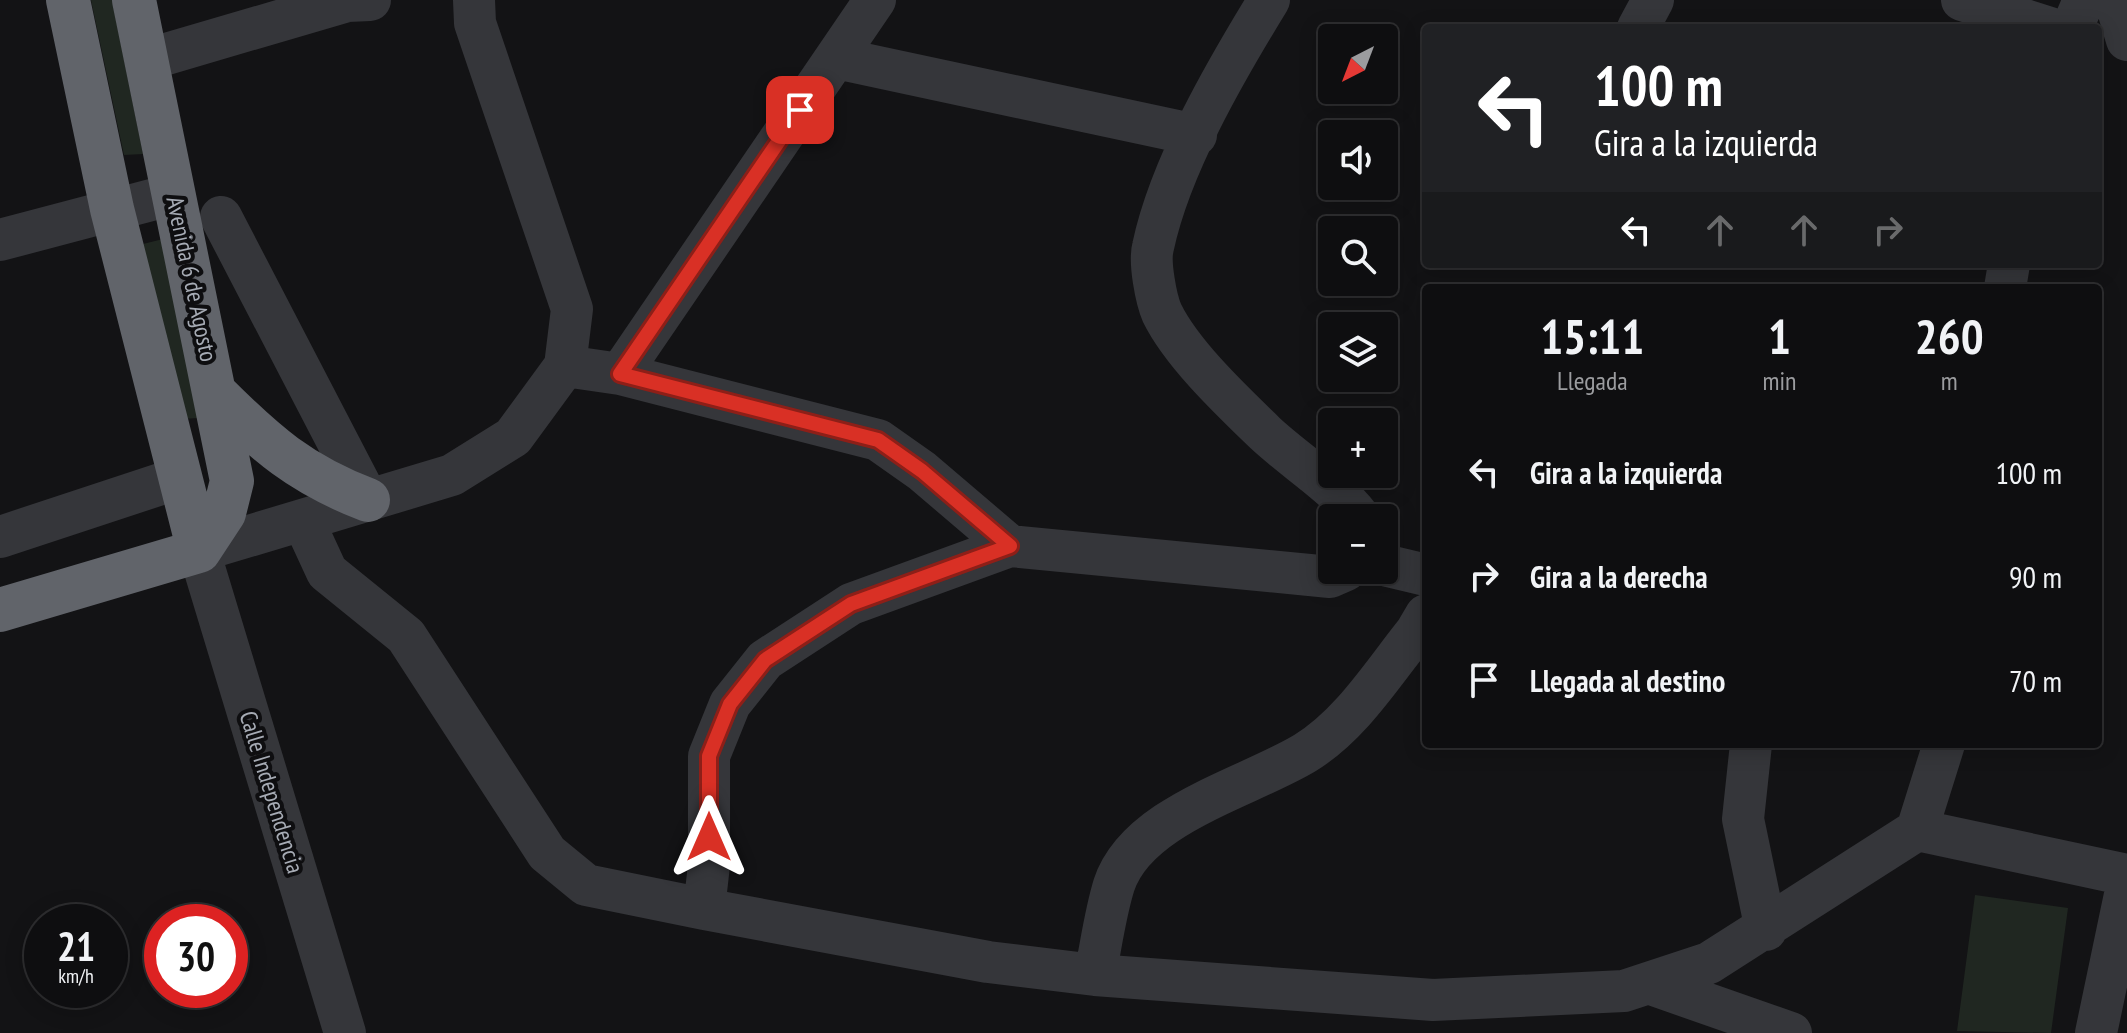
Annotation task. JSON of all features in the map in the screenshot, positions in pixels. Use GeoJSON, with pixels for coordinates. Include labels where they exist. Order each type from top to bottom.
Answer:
{"type":"FeatureCollection","features":[{"type":"Feature","properties":{"kind":"highway"},"geometry":{"type":"LineString","coordinates":[[0,610],[199,551],[112,209],[68,0]]}},
{"type":"Feature","properties":{"kind":"highway","name":"Avenida 6 de Agosto"},"geometry":{"type":"LineString","coordinates":[[134,0],[232,481],[224,513],[199,551]]}},
{"type":"Feature","properties":{"kind":"highway"},"geometry":{"type":"LineString","coordinates":[[215,393],[283,458],[328,485],[368,500]]}},
{"type":"Feature","properties":{"kind":"street"},"geometry":{"type":"LineString","coordinates":[[146,60],[347,1],[370,0]]}},
{"type":"Feature","properties":{"kind":"street"},"geometry":{"type":"LineString","coordinates":[[199,551],[452,475],[513,437],[565,366],[572,309],[475,23],[474,0]]}},
{"type":"Feature","properties":{"kind":"street"},"geometry":{"type":"LineString","coordinates":[[620,374],[875,0]]}},
{"type":"Feature","properties":{"kind":"street"},"geometry":{"type":"LineString","coordinates":[[1269,0],[1237,52],[1180,167],[1152,250],[1161,312],[1199,364],[1266,434],[1349,504]]}},
{"type":"Feature","properties":{"kind":"street"},"geometry":{"type":"LineString","coordinates":[[1640,24],[1653,0]]}},
{"type":"Feature","properties":{"kind":"street"},"geometry":{"type":"LineString","coordinates":[[1962,0],[2037,24]]}},
{"type":"Feature","properties":{"kind":"street"},"geometry":{"type":"LineString","coordinates":[[2074,24],[2084,0]]}},
{"type":"Feature","properties":{"kind":"street"},"geometry":{"type":"LineString","coordinates":[[2115,0],[2127,40]]}},
{"type":"Feature","properties":{"kind":"street"},"geometry":{"type":"LineString","coordinates":[[836,58],[1196,135]]}},
{"type":"Feature","properties":{"kind":"street"},"geometry":{"type":"LineString","coordinates":[[0,240],[174,194]]}},
{"type":"Feature","properties":{"kind":"street"},"geometry":{"type":"LineString","coordinates":[[221,217],[368,500]]}},
{"type":"Feature","properties":{"kind":"street"},"geometry":{"type":"LineString","coordinates":[[565,366],[620,374],[878,440],[922,471],[1010,546]]}},
{"type":"Feature","properties":{"kind":"street"},"geometry":{"type":"LineString","coordinates":[[0,537],[179,478]]}},
{"type":"Feature","properties":{"kind":"street"},"geometry":{"type":"LineString","coordinates":[[303,520],[327,572],[406,636],[547,853],[586,885],[988,962],[1095,975],[1433,1000],[1624,991],[1709,963],[1766,930],[1917,830],[1943,748]]}},
{"type":"Feature","properties":{"kind":"street"},"geometry":{"type":"LineString","coordinates":[[704,909],[709,865],[709,756],[730,704],[765,660],[851,604],[1010,546],[1318,576]]}},
{"type":"Feature","properties":{"kind":"street","name":"Calle Independencia"},"geometry":{"type":"LineString","coordinates":[[199,551],[345,1033]]}},
{"type":"Feature","properties":{"kind":"street"},"geometry":{"type":"LineString","coordinates":[[1398,568],[1422,574]]}},
{"type":"Feature","properties":{"kind":"street"},"geometry":{"type":"LineString","coordinates":[[1095,975],[1115,883],[1138,843],[1177,818],[1306,752],[1338,728],[1422,622]]}},
{"type":"Feature","properties":{"kind":"street"},"geometry":{"type":"LineString","coordinates":[[1751,748],[1743,819],[1766,930]]}},
{"type":"Feature","properties":{"kind":"street"},"geometry":{"type":"LineString","coordinates":[[1917,830],[2127,875]]}},
{"type":"Feature","properties":{"kind":"street"},"geometry":{"type":"LineString","coordinates":[[2107,1018],[2127,885]]}},
{"type":"Feature","properties":{"kind":"street"},"geometry":{"type":"LineString","coordinates":[[1648,983],[1791,1033]]}},
{"type":"Feature","properties":{"kind":"shaded area"},"geometry":{"type":"Polygon","coordinates":[[[91,0],[112,0],[143,154],[124,155],[91,0]]]}},
{"type":"Feature","properties":{"kind":"shaded area"},"geometry":{"type":"Polygon","coordinates":[[[163,239],[198,418],[182,419],[143,244],[163,239]]]}},
{"type":"Feature","properties":{"kind":"shaded area"},"geometry":{"type":"Polygon","coordinates":[[[1975,895],[2068,908],[2051,1033],[1957,1031],[1975,895]]]}},
{"type":"Feature","properties":{"kind":"route"},"geometry":{"type":"LineString","coordinates":[[709,837],[709,756],[730,704],[765,660],[851,604],[1010,546],[922,471],[878,440],[620,374],[800,110]]}}]}
